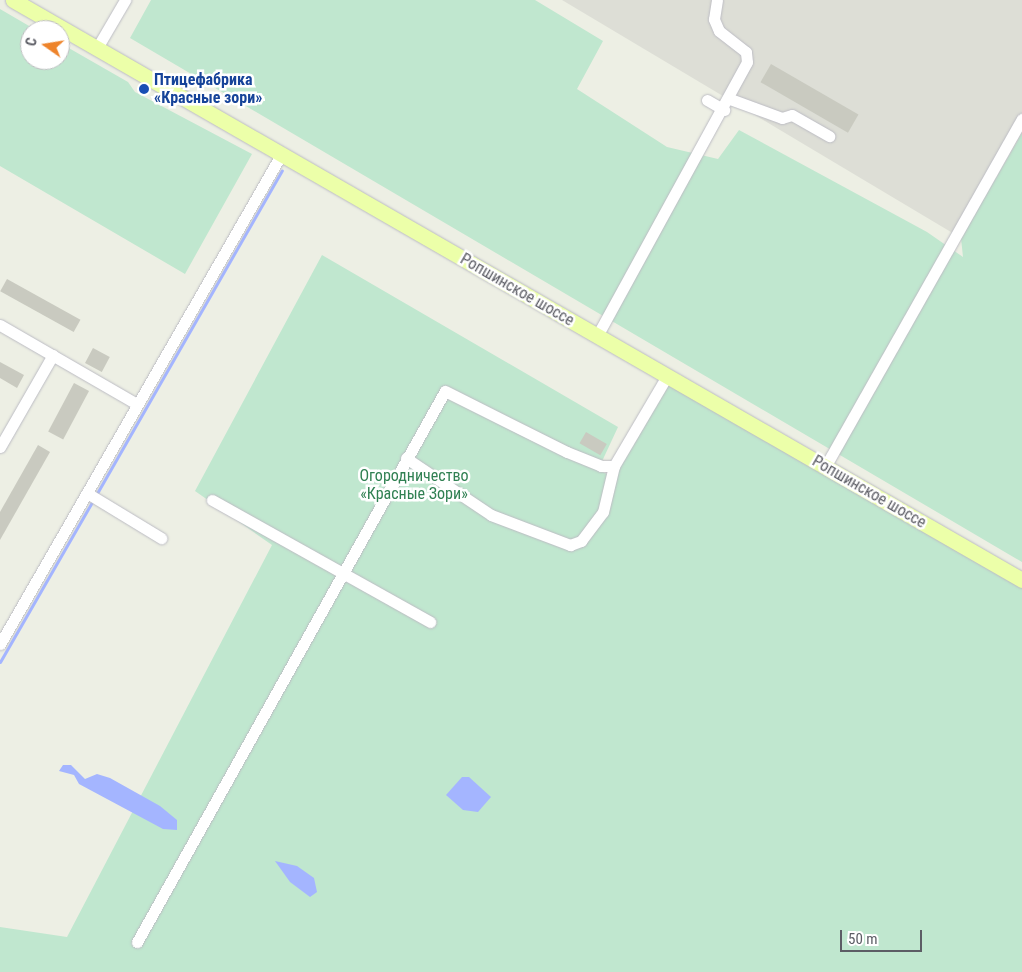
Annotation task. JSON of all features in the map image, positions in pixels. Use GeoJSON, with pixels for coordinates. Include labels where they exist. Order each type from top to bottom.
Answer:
{"type":"FeatureCollection","features":[{"type":"Feature","properties":{"kind":"main road","name":"Ропшинское шоссе"},"geometry":{"type":"LineString","coordinates":[[13,0],[1022,580]]}},
{"type":"Feature","properties":{"kind":"street"},"geometry":{"type":"LineString","coordinates":[[97,48],[125,0]]}},
{"type":"Feature","properties":{"kind":"street"},"geometry":{"type":"LineString","coordinates":[[597,336],[730,99],[748,56],[719,31],[714,19],[717,0]]}},
{"type":"Feature","properties":{"kind":"street"},"geometry":{"type":"LineString","coordinates":[[730,99],[782,118],[792,115],[829,136]]}},
{"type":"Feature","properties":{"kind":"street"},"geometry":{"type":"LineString","coordinates":[[707,100],[724,110]]}},
{"type":"Feature","properties":{"kind":"street"},"geometry":{"type":"LineString","coordinates":[[825,467],[1022,119]]}},
{"type":"Feature","properties":{"kind":"street"},"geometry":{"type":"LineString","coordinates":[[0,644],[281,155]]}},
{"type":"Feature","properties":{"kind":"street"},"geometry":{"type":"LineString","coordinates":[[0,325],[138,404]]}},
{"type":"Feature","properties":{"kind":"street"},"geometry":{"type":"LineString","coordinates":[[0,447],[53,355]]}},
{"type":"Feature","properties":{"kind":"street"},"geometry":{"type":"LineString","coordinates":[[406,458],[491,515],[570,545],[581,541],[603,512],[614,466],[667,376]]}},
{"type":"Feature","properties":{"kind":"street"},"geometry":{"type":"LineString","coordinates":[[138,942],[444,391],[567,452],[601,466],[614,466]]}},
{"type":"Feature","properties":{"kind":"street"},"geometry":{"type":"LineString","coordinates":[[86,493],[161,538]]}},
{"type":"Feature","properties":{"kind":"street"},"geometry":{"type":"LineString","coordinates":[[212,500],[345,571],[430,622]]}},
{"type":"Feature","properties":{"kind":"shaded area"},"geometry":{"type":"Polygon","coordinates":[[[562,0],[1022,0],[1022,133],[961,238],[562,0]]]}},
{"type":"Feature","properties":{"kind":"green space"},"geometry":{"type":"Polygon","coordinates":[[[151,0],[535,0],[603,41],[577,89],[667,147],[718,159],[739,130],[927,232],[963,257],[961,238],[1022,133],[1022,562],[130,38],[151,0]]]}},
{"type":"Feature","properties":{"kind":"green space"},"geometry":{"type":"Polygon","coordinates":[[[0,9],[20,21],[20,70],[70,70],[70,49],[128,82],[135,92],[252,154],[185,274],[0,166],[0,9]]]}},
{"type":"Feature","properties":{"kind":"green space","name":"Огородничество «Красные Зори»"},"geometry":{"type":"Polygon","coordinates":[[[322,255],[618,427],[598,470],[607,474],[662,380],[1022,588],[1022,972],[0,972],[0,927],[67,937],[272,545],[195,491],[322,255]]]}},
{"type":"Feature","properties":{"kind":"water"},"geometry":{"type":"Polygon","coordinates":[[[63,765],[71,765],[85,779],[97,774],[110,778],[160,806],[177,820],[177,830],[163,829],[79,784],[74,775],[59,771],[63,765]]]}},
{"type":"Feature","properties":{"kind":"water"},"geometry":{"type":"Polygon","coordinates":[[[462,777],[469,777],[491,797],[478,812],[463,810],[446,795],[462,777]]]}},
{"type":"Feature","properties":{"kind":"water"},"geometry":{"type":"Polygon","coordinates":[[[275,861],[297,866],[314,878],[317,892],[310,897],[290,882],[275,861]]]}},
{"type":"Feature","properties":{"kind":"building"},"geometry":{"type":"Polygon","coordinates":[[[771,64],[858,114],[848,133],[760,82],[771,64]]]}},
{"type":"Feature","properties":{"kind":"building"},"geometry":{"type":"Polygon","coordinates":[[[7,279],[80,320],[74,332],[0,291],[7,279]]]}},
{"type":"Feature","properties":{"kind":"building"},"geometry":{"type":"Polygon","coordinates":[[[93,348],[110,357],[102,372],[85,363],[93,348]]]}},
{"type":"Feature","properties":{"kind":"building"},"geometry":{"type":"Polygon","coordinates":[[[0,362],[24,375],[17,388],[0,378],[0,362]]]}},
{"type":"Feature","properties":{"kind":"building"},"geometry":{"type":"Polygon","coordinates":[[[74,383],[89,391],[63,440],[48,432],[74,383]]]}},
{"type":"Feature","properties":{"kind":"building"},"geometry":{"type":"Polygon","coordinates":[[[586,432],[607,444],[600,455],[580,443],[586,432]]]}},
{"type":"Feature","properties":{"kind":"building"},"geometry":{"type":"Polygon","coordinates":[[[38,445],[50,452],[0,540],[0,512],[38,445]]]}},
{"type":"Feature","properties":{"kind":"waterway"},"geometry":{"type":"LineString","coordinates":[[96,495],[282,170]]}},
{"type":"Feature","properties":{"kind":"waterway"},"geometry":{"type":"LineString","coordinates":[[0,662],[93,500]]}},
{"type":"Feature","properties":{"kind":"place","name":"Птицефабрика «Красные зори»"},"geometry":{"type":"Point","coordinates":[144,89]}}]}
